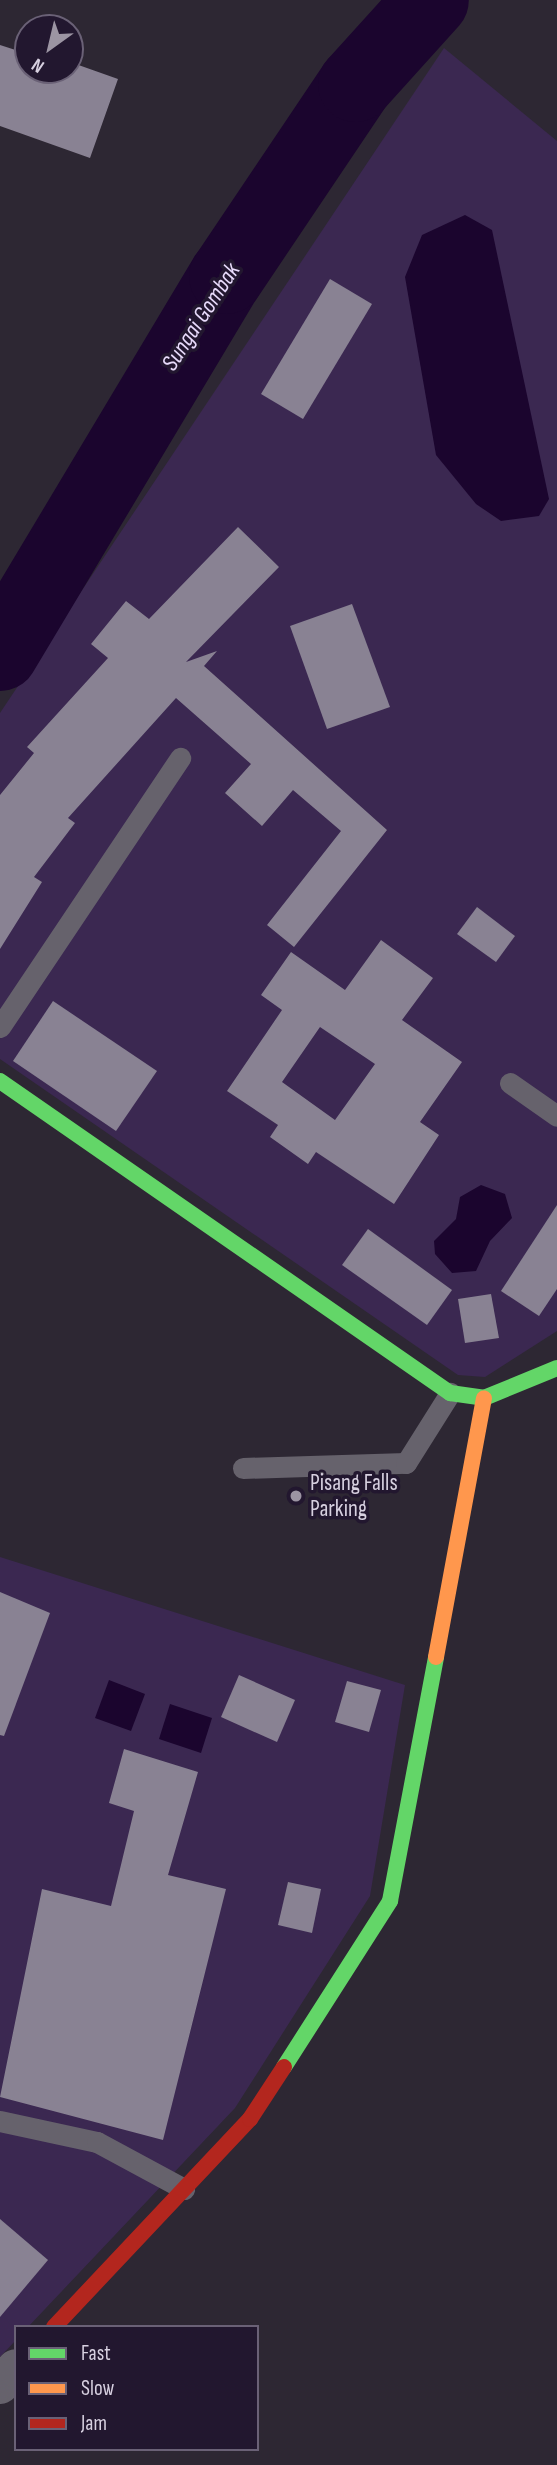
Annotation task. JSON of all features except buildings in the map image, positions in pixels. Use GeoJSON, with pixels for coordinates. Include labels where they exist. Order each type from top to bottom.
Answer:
{"type":"FeatureCollection","features":[{"type":"Feature","properties":{"kind":"street"},"geometry":{"type":"LineString","coordinates":[[0,1081],[450,1393],[484,1398],[543,1379],[557,1368]]}},
{"type":"Feature","properties":{"kind":"street"},"geometry":{"type":"LineString","coordinates":[[56,2325],[250,2119],[390,1901],[484,1398]]}},
{"type":"Feature","properties":{"kind":"street"},"geometry":{"type":"LineString","coordinates":[[0,2385],[14,2370]]}},
{"type":"Feature","properties":{"kind":"lane"},"geometry":{"type":"LineString","coordinates":[[0,1027],[180,758]]}},
{"type":"Feature","properties":{"kind":"lane"},"geometry":{"type":"LineString","coordinates":[[510,1083],[557,1116]]}},
{"type":"Feature","properties":{"kind":"lane"},"geometry":{"type":"LineString","coordinates":[[243,1468],[406,1463],[450,1393]]}},
{"type":"Feature","properties":{"kind":"lane"},"geometry":{"type":"LineString","coordinates":[[0,2121],[97,2142],[184,2189]]}},
{"type":"Feature","properties":{"kind":"shaded area"},"geometry":{"type":"Polygon","coordinates":[[[444,48],[557,141],[557,1331],[485,1377],[458,1375],[0,1059],[0,713],[444,48]]]}},
{"type":"Feature","properties":{"kind":"shaded area"},"geometry":{"type":"Polygon","coordinates":[[[465,215],[492,230],[549,499],[539,516],[501,521],[476,504],[436,455],[405,277],[422,235],[465,215]]]}},
{"type":"Feature","properties":{"kind":"shaded area"},"geometry":{"type":"Polygon","coordinates":[[[481,1185],[505,1194],[512,1218],[490,1241],[476,1271],[452,1273],[435,1254],[434,1241],[456,1219],[460,1197],[481,1185]]]}},
{"type":"Feature","properties":{"kind":"shaded area"},"geometry":{"type":"Polygon","coordinates":[[[0,1557],[405,1685],[370,1896],[235,2108],[30,2325],[14,2325],[14,2342],[0,2357],[0,1557]]]}},
{"type":"Feature","properties":{"kind":"shaded area"},"geometry":{"type":"Polygon","coordinates":[[[109,1680],[145,1694],[131,1731],[95,1718],[109,1680]]]}},
{"type":"Feature","properties":{"kind":"shaded area"},"geometry":{"type":"Polygon","coordinates":[[[170,1704],[212,1718],[201,1753],[159,1739],[170,1704]]]}},
{"type":"Feature","properties":{"kind":"waterway","name":"Sungai Gombak"},"geometry":{"type":"LineString","coordinates":[[0,653],[226,276],[355,84],[431,0]]}},
{"type":"Feature","properties":{"kind":"traffic: fast"},"geometry":{"type":"LineString","coordinates":[[0,1081],[450,1393],[484,1398],[557,1368]]}},
{"type":"Feature","properties":{"kind":"traffic: fast"},"geometry":{"type":"LineString","coordinates":[[284,2067],[390,1901],[436,1657]]}},
{"type":"Feature","properties":{"kind":"traffic: slow"},"geometry":{"type":"LineString","coordinates":[[436,1657],[484,1398]]}},
{"type":"Feature","properties":{"kind":"traffic: jam"},"geometry":{"type":"LineString","coordinates":[[56,2325],[250,2119],[284,2067]]}},
{"type":"Feature","properties":{"kind":"place","name":"Pisang Falls Parking"},"geometry":{"type":"Point","coordinates":[296,1496]}}]}
